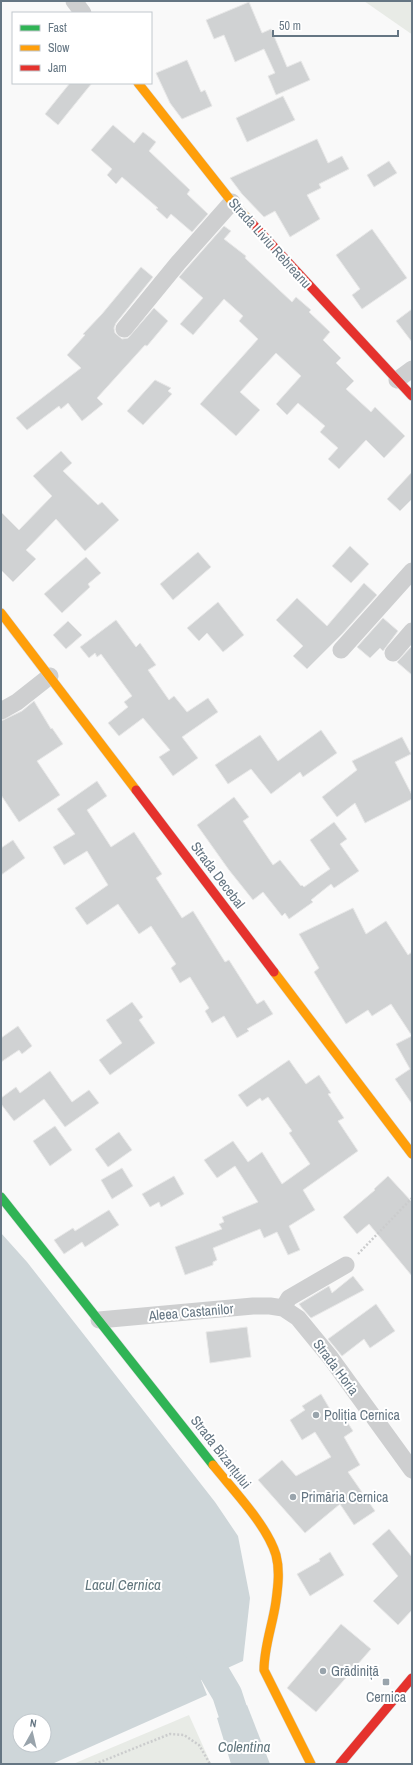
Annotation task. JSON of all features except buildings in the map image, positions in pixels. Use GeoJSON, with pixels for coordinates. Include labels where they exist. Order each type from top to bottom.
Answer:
{"type":"FeatureCollection","features":[{"type":"Feature","properties":{"kind":"street"},"geometry":{"type":"LineString","coordinates":[[74,1],[82,12]]}},
{"type":"Feature","properties":{"kind":"street","name":"Strada Liviu Rebreanu"},"geometry":{"type":"LineString","coordinates":[[139,84],[232,202],[412,396]]}},
{"type":"Feature","properties":{"kind":"street"},"geometry":{"type":"LineString","coordinates":[[124,329],[178,263],[232,202]]}},
{"type":"Feature","properties":{"kind":"street"},"geometry":{"type":"LineString","coordinates":[[397,380],[412,370]]}},
{"type":"Feature","properties":{"kind":"street"},"geometry":{"type":"LineString","coordinates":[[340,650],[412,571]]}},
{"type":"Feature","properties":{"kind":"street","name":"Strada Decebal"},"geometry":{"type":"LineString","coordinates":[[1,613],[412,1154]]}},
{"type":"Feature","properties":{"kind":"street"},"geometry":{"type":"LineString","coordinates":[[393,653],[412,632]]}},
{"type":"Feature","properties":{"kind":"street"},"geometry":{"type":"LineString","coordinates":[[1,711],[17,702],[50,676]]}},
{"type":"Feature","properties":{"kind":"street","name":"Strada Bizanțului"},"geometry":{"type":"LineString","coordinates":[[1,1197],[261,1525],[271,1543],[276,1556],[279,1576],[264,1657],[264,1670],[311,1764]]}},
{"type":"Feature","properties":{"kind":"street"},"geometry":{"type":"LineString","coordinates":[[283,1308],[289,1298],[346,1265]]}},
{"type":"Feature","properties":{"kind":"street","name":"Aleea Castanilor"},"geometry":{"type":"LineString","coordinates":[[99,1320],[253,1306],[283,1308]]}},
{"type":"Feature","properties":{"kind":"street","name":"Strada Horia"},"geometry":{"type":"LineString","coordinates":[[283,1308],[298,1318],[330,1357],[412,1470]]}},
{"type":"Feature","properties":{"kind":"street"},"geometry":{"type":"LineString","coordinates":[[340,1764],[412,1678]]}},
{"type":"Feature","properties":{"kind":"path"},"geometry":{"type":"LineString","coordinates":[[346,1265],[412,1198]]}},
{"type":"Feature","properties":{"kind":"path"},"geometry":{"type":"LineString","coordinates":[[95,1764],[170,1734],[184,1735],[199,1745],[210,1764]]}},
{"type":"Feature","properties":{"kind":"shaded area"},"geometry":{"type":"Polygon","coordinates":[[[364,1],[412,1],[412,34],[410,33],[364,1]]]}},
{"type":"Feature","properties":{"kind":"shaded area"},"geometry":{"type":"Polygon","coordinates":[[[189,1715],[211,1764],[73,1764],[189,1715]]]}},
{"type":"Feature","properties":{"kind":"water","name":"Lacul Cernica"},"geometry":{"type":"Polygon","coordinates":[[[1,1233],[27,1262],[215,1502],[238,1536],[250,1598],[243,1661],[201,1680],[207,1695],[52,1764],[1,1764],[1,1233]]]}},
{"type":"Feature","properties":{"kind":"water","name":"Colentina"},"geometry":{"type":"Polygon","coordinates":[[[247,1705],[270,1764],[231,1764],[217,1718],[247,1705]]]}},
{"type":"Feature","properties":{"kind":"waterway","name":"Colentina"},"geometry":{"type":"LineString","coordinates":[[192,1641],[204,1655],[227,1694],[250,1764]]}},
{"type":"Feature","properties":{"kind":"traffic: fast"},"geometry":{"type":"LineString","coordinates":[[1,1197],[213,1465]]}},
{"type":"Feature","properties":{"kind":"traffic: slow"},"geometry":{"type":"LineString","coordinates":[[139,84],[232,202],[249,220]]}},
{"type":"Feature","properties":{"kind":"traffic: slow"},"geometry":{"type":"LineString","coordinates":[[1,613],[136,790]]}},
{"type":"Feature","properties":{"kind":"traffic: slow"},"geometry":{"type":"LineString","coordinates":[[274,972],[412,1154]]}},
{"type":"Feature","properties":{"kind":"traffic: slow"},"geometry":{"type":"LineString","coordinates":[[213,1465],[257,1520],[272,1544],[276,1555],[278,1572],[275,1610],[265,1652],[264,1670],[311,1764]]}},
{"type":"Feature","properties":{"kind":"traffic: jam"},"geometry":{"type":"LineString","coordinates":[[249,220],[412,396]]}},
{"type":"Feature","properties":{"kind":"traffic: jam"},"geometry":{"type":"LineString","coordinates":[[136,790],[274,972]]}},
{"type":"Feature","properties":{"kind":"traffic: jam"},"geometry":{"type":"LineString","coordinates":[[340,1764],[412,1678]]}},
{"type":"Feature","properties":{"kind":"place","name":"Poliția Cernica"},"geometry":{"type":"Point","coordinates":[316,1415]}},
{"type":"Feature","properties":{"kind":"place","name":"Primăria Cernica"},"geometry":{"type":"Point","coordinates":[293,1497]}},
{"type":"Feature","properties":{"kind":"place","name":"Grădiniță"},"geometry":{"type":"Point","coordinates":[323,1671]}},
{"type":"Feature","properties":{"kind":"place","name":"Cernica"},"geometry":{"type":"Point","coordinates":[386,1682]}}]}
